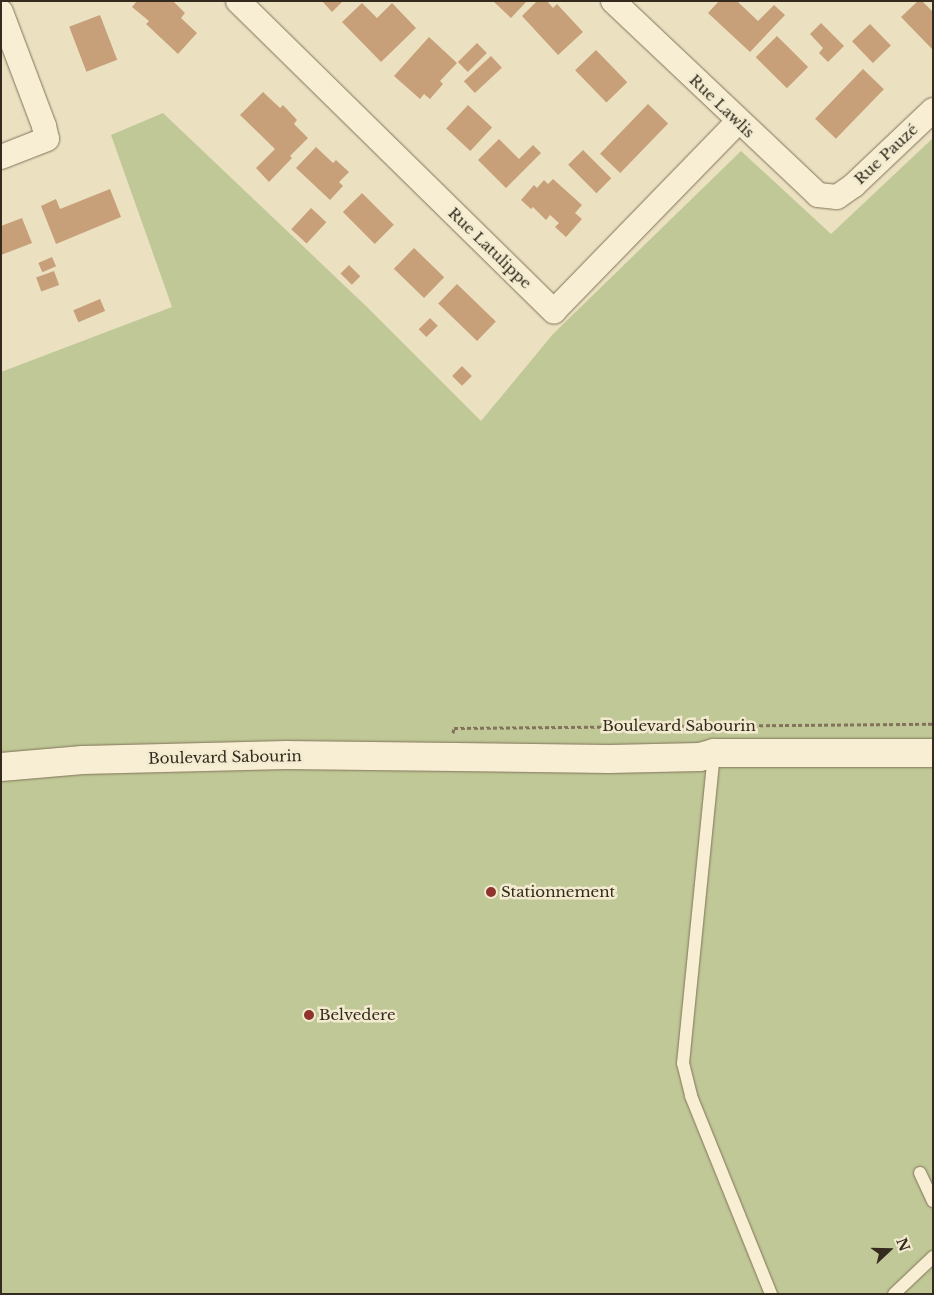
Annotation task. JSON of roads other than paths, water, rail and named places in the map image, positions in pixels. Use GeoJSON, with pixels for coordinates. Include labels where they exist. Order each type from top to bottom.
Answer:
{"type":"FeatureCollection","features":[{"type":"Feature","properties":{"kind":"street","name":"Rue Latulippe"},"geometry":{"type":"LineString","coordinates":[[238,1],[554,310],[738,122]]}},
{"type":"Feature","properties":{"kind":"street","name":"Rue Lawlis"},"geometry":{"type":"LineString","coordinates":[[613,1],[738,122],[818,196],[837,197]]}},
{"type":"Feature","properties":{"kind":"street"},"geometry":{"type":"LineString","coordinates":[[1,12],[44,126],[47,139],[1,157]]}},
{"type":"Feature","properties":{"kind":"street","name":"Rue Pauzé"},"geometry":{"type":"LineString","coordinates":[[837,197],[854,185],[933,110]]}},
{"type":"Feature","properties":{"kind":"street","name":"Boulevard Sabourin"},"geometry":{"type":"LineString","coordinates":[[1,767],[83,760],[286,755],[609,759],[700,756],[714,753],[933,753]]}},
{"type":"Feature","properties":{"kind":"lane"},"geometry":{"type":"LineString","coordinates":[[714,753],[683,1063],[691,1096],[770,1294]]}},
{"type":"Feature","properties":{"kind":"lane"},"geometry":{"type":"LineString","coordinates":[[920,1173],[933,1201]]}},
{"type":"Feature","properties":{"kind":"lane"},"geometry":{"type":"LineString","coordinates":[[894,1294],[933,1257]]}},
{"type":"Feature","properties":{"kind":"place","name":"Stationnement"},"geometry":{"type":"Point","coordinates":[491,892]}},
{"type":"Feature","properties":{"kind":"place","name":"Belvedere"},"geometry":{"type":"Point","coordinates":[309,1015]}}]}
